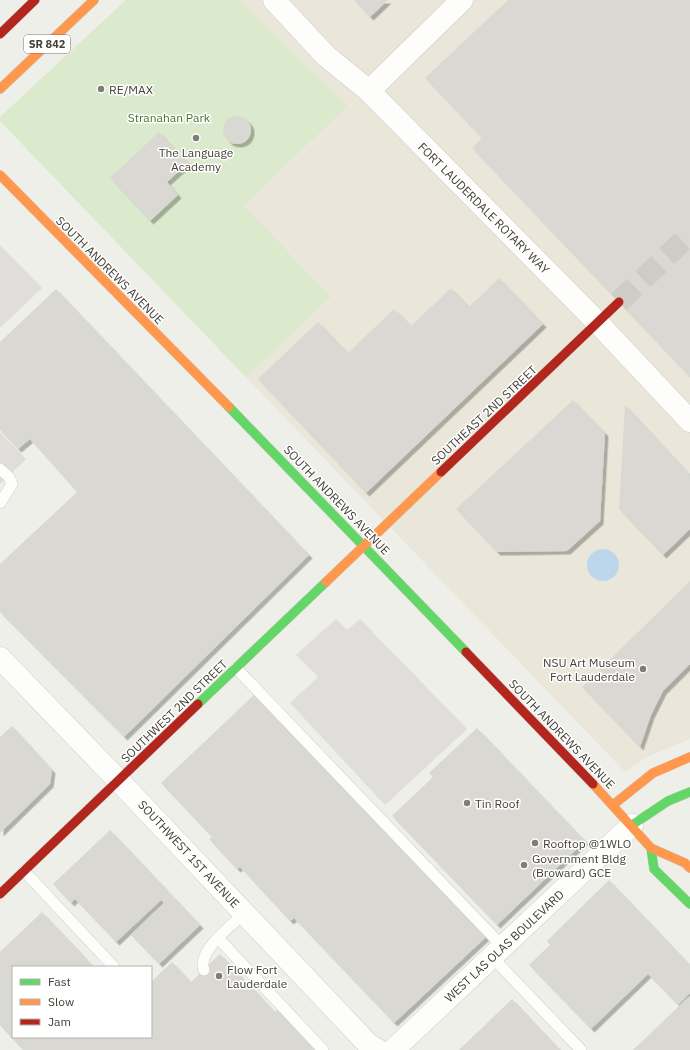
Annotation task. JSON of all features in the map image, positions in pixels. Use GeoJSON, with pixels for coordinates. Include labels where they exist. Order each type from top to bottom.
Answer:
{"type":"FeatureCollection","features":[{"type":"Feature","properties":{"kind":"main road","name":"SR 842"},"geometry":{"type":"LineString","coordinates":[[0,34],[35,0]]}},
{"type":"Feature","properties":{"kind":"main road","name":"SR 842"},"geometry":{"type":"LineString","coordinates":[[0,89],[94,0]]}},
{"type":"Feature","properties":{"kind":"main road","name":"SOUTH ANDREWS AVENUE"},"geometry":{"type":"LineString","coordinates":[[0,175],[364,544],[632,825],[651,848],[685,863],[690,868]]}},
{"type":"Feature","properties":{"kind":"main road","name":"SOUTHEAST 2ND STREET"},"geometry":{"type":"LineString","coordinates":[[364,544],[619,302]]}},
{"type":"Feature","properties":{"kind":"main road","name":"SOUTHWEST 2ND STREET"},"geometry":{"type":"LineString","coordinates":[[0,894],[364,544]]}},
{"type":"Feature","properties":{"kind":"main road"},"geometry":{"type":"LineString","coordinates":[[613,805],[654,773],[690,757]]}},
{"type":"Feature","properties":{"kind":"main road"},"geometry":{"type":"LineString","coordinates":[[632,825],[668,801],[690,792]]}},
{"type":"Feature","properties":{"kind":"main road"},"geometry":{"type":"LineString","coordinates":[[651,848],[654,868],[690,904]]}},
{"type":"Feature","properties":{"kind":"street","name":"FORT LAUDERDALE ROTARY WAY"},"geometry":{"type":"LineString","coordinates":[[274,0],[326,56],[369,90],[598,323],[690,421]]}},
{"type":"Feature","properties":{"kind":"street"},"geometry":{"type":"LineString","coordinates":[[369,90],[462,0]]}},
{"type":"Feature","properties":{"kind":"street","name":"SOUTHWEST 1ST AVENUE"},"geometry":{"type":"LineString","coordinates":[[0,658],[245,913],[369,1045],[378,1050]]}},
{"type":"Feature","properties":{"kind":"street","name":"WEST LAS OLAS BOULEVARD"},"geometry":{"type":"LineString","coordinates":[[393,1050],[632,825]]}},
{"type":"Feature","properties":{"kind":"lane"},"geometry":{"type":"LineString","coordinates":[[0,469],[10,477],[12,484],[0,503]]}},
{"type":"Feature","properties":{"kind":"lane"},"geometry":{"type":"LineString","coordinates":[[236,668],[498,952],[581,1050]]}},
{"type":"Feature","properties":{"kind":"lane"},"geometry":{"type":"LineString","coordinates":[[24,871],[113,966]]}},
{"type":"Feature","properties":{"kind":"lane"},"geometry":{"type":"LineString","coordinates":[[204,970],[203,959],[209,947],[245,913]]}},
{"type":"Feature","properties":{"kind":"lane"},"geometry":{"type":"LineString","coordinates":[[218,938],[323,1050]]}},
{"type":"Feature","properties":{"kind":"shaded area"},"geometry":{"type":"Polygon","coordinates":[[[126,0],[690,0],[690,739],[647,757],[625,772],[0,121],[0,117],[126,0]]]}},
{"type":"Feature","properties":{"kind":"shaded area"},"geometry":{"type":"Polygon","coordinates":[[[0,245],[42,288],[0,328],[0,245]]]}},
{"type":"Feature","properties":{"kind":"shaded area"},"geometry":{"type":"Polygon","coordinates":[[[0,432],[26,459],[0,484],[0,432]]]}},
{"type":"Feature","properties":{"kind":"shaded area"},"geometry":{"type":"Polygon","coordinates":[[[336,619],[347,630],[360,619],[467,729],[385,805],[290,703],[318,677],[296,655],[336,619]]]}},
{"type":"Feature","properties":{"kind":"green space","name":"Stranahan Park"},"geometry":{"type":"Polygon","coordinates":[[[126,0],[239,0],[347,106],[244,206],[331,297],[246,377],[0,121],[0,117],[126,0]]]}},
{"type":"Feature","properties":{"kind":"water"},"geometry":{"type":"Polygon","coordinates":[[[600,549],[606,549],[616,556],[619,565],[618,571],[612,578],[606,581],[600,581],[590,574],[587,568],[587,562],[594,552],[600,549]]]}},
{"type":"Feature","properties":{"kind":"building"},"geometry":{"type":"Polygon","coordinates":[[[354,0],[388,0],[370,17],[354,0]]]}},
{"type":"Feature","properties":{"kind":"building"},"geometry":{"type":"Polygon","coordinates":[[[508,0],[690,0],[690,377],[472,148],[482,138],[425,78],[508,0]]]}},
{"type":"Feature","properties":{"kind":"building"},"geometry":{"type":"Polygon","coordinates":[[[237,116],[247,120],[251,130],[247,140],[237,144],[227,140],[223,130],[227,120],[237,116]]]}},
{"type":"Feature","properties":{"kind":"building"},"geometry":{"type":"Polygon","coordinates":[[[159,132],[188,163],[167,182],[178,195],[150,221],[110,178],[159,132]]]}},
{"type":"Feature","properties":{"kind":"building"},"geometry":{"type":"Polygon","coordinates":[[[499,278],[543,324],[366,493],[258,379],[318,322],[348,353],[394,309],[411,326],[451,288],[469,307],[499,278]]]}},
{"type":"Feature","properties":{"kind":"building"},"geometry":{"type":"Polygon","coordinates":[[[56,289],[309,555],[124,737],[0,612],[0,564],[77,492],[30,439],[18,449],[0,430],[0,342],[56,289]]]}},
{"type":"Feature","properties":{"kind":"building"},"geometry":{"type":"Polygon","coordinates":[[[573,400],[605,433],[600,521],[567,551],[497,552],[456,509],[573,400]]]}},
{"type":"Feature","properties":{"kind":"building"},"geometry":{"type":"Polygon","coordinates":[[[625,405],[690,475],[690,529],[663,555],[619,509],[625,405]]]}},
{"type":"Feature","properties":{"kind":"building","name":"NSU Art Museum Fort Lauderdale"},"geometry":{"type":"Polygon","coordinates":[[[690,581],[690,664],[663,691],[651,715],[640,747],[582,687],[690,581]]]}},
{"type":"Feature","properties":{"kind":"building"},"geometry":{"type":"Polygon","coordinates":[[[256,693],[486,937],[394,1023],[294,918],[290,921],[240,867],[237,869],[209,839],[212,837],[161,783],[256,693]]]}},
{"type":"Feature","properties":{"kind":"building"},"geometry":{"type":"Polygon","coordinates":[[[12,726],[52,770],[50,784],[0,833],[0,737],[12,726]]]}},
{"type":"Feature","properties":{"kind":"building"},"geometry":{"type":"Polygon","coordinates":[[[477,728],[585,841],[497,925],[392,816],[433,777],[429,773],[477,728]]]}},
{"type":"Feature","properties":{"kind":"building"},"geometry":{"type":"Polygon","coordinates":[[[110,830],[200,925],[159,964],[131,935],[164,903],[161,900],[116,942],[75,899],[71,903],[53,884],[110,830]]]}},
{"type":"Feature","properties":{"kind":"building"},"geometry":{"type":"Polygon","coordinates":[[[609,880],[690,965],[690,993],[678,1005],[648,974],[591,1029],[529,965],[550,945],[547,941],[609,880]]]}},
{"type":"Feature","properties":{"kind":"building","name":"Flow Fort Lauderdale"},"geometry":{"type":"Polygon","coordinates":[[[42,912],[93,966],[12,966],[12,1038],[152,1038],[152,981],[172,962],[191,982],[220,954],[275,1012],[280,1008],[320,1050],[23,1050],[0,1025],[0,952],[42,912]]]}},
{"type":"Feature","properties":{"kind":"building"},"geometry":{"type":"Polygon","coordinates":[[[690,996],[690,1050],[633,1050],[678,1007],[690,996]]]}},
{"type":"Feature","properties":{"kind":"building"},"geometry":{"type":"Polygon","coordinates":[[[512,999],[560,1050],[459,1050],[512,999]]]}},
{"type":"Feature","properties":{"kind":"tunnel"},"geometry":{"type":"LineString","coordinates":[[619,302],[690,234]]}},
{"type":"Feature","properties":{"kind":"traffic: fast"},"geometry":{"type":"LineString","coordinates":[[229,407],[466,652]]}},
{"type":"Feature","properties":{"kind":"traffic: fast"},"geometry":{"type":"LineString","coordinates":[[198,704],[326,582]]}},
{"type":"Feature","properties":{"kind":"traffic: fast"},"geometry":{"type":"LineString","coordinates":[[632,825],[668,801],[690,792]]}},
{"type":"Feature","properties":{"kind":"traffic: fast"},"geometry":{"type":"LineString","coordinates":[[651,848],[654,869],[690,904]]}},
{"type":"Feature","properties":{"kind":"traffic: slow"},"geometry":{"type":"LineString","coordinates":[[0,89],[94,0]]}},
{"type":"Feature","properties":{"kind":"traffic: slow"},"geometry":{"type":"LineString","coordinates":[[0,175],[229,407]]}},
{"type":"Feature","properties":{"kind":"traffic: slow"},"geometry":{"type":"LineString","coordinates":[[326,582],[441,472]]}},
{"type":"Feature","properties":{"kind":"traffic: slow"},"geometry":{"type":"LineString","coordinates":[[613,805],[653,773],[690,757]]}},
{"type":"Feature","properties":{"kind":"traffic: slow"},"geometry":{"type":"LineString","coordinates":[[593,784],[651,848],[685,863],[690,868]]}},
{"type":"Feature","properties":{"kind":"traffic: jam"},"geometry":{"type":"LineString","coordinates":[[0,34],[35,0]]}},
{"type":"Feature","properties":{"kind":"traffic: jam"},"geometry":{"type":"LineString","coordinates":[[441,472],[619,302]]}},
{"type":"Feature","properties":{"kind":"traffic: jam"},"geometry":{"type":"LineString","coordinates":[[466,652],[593,784]]}},
{"type":"Feature","properties":{"kind":"traffic: jam"},"geometry":{"type":"LineString","coordinates":[[0,894],[198,704]]}},
{"type":"Feature","properties":{"kind":"place","name":"RE/MAX"},"geometry":{"type":"Point","coordinates":[101,89]}},
{"type":"Feature","properties":{"kind":"place","name":"The Language Academy"},"geometry":{"type":"Point","coordinates":[196,138]}},
{"type":"Feature","properties":{"kind":"place","name":"NSU Art Museum Fort Lauderdale"},"geometry":{"type":"Point","coordinates":[643,669]}},
{"type":"Feature","properties":{"kind":"place","name":"Tin Roof"},"geometry":{"type":"Point","coordinates":[467,803]}},
{"type":"Feature","properties":{"kind":"place","name":"Rooftop @1WLO"},"geometry":{"type":"Point","coordinates":[535,843]}},
{"type":"Feature","properties":{"kind":"place","name":"Government Bldg (Broward) GCE"},"geometry":{"type":"Point","coordinates":[524,865]}},
{"type":"Feature","properties":{"kind":"place","name":"Flow Fort Lauderdale"},"geometry":{"type":"Point","coordinates":[219,976]}}]}
